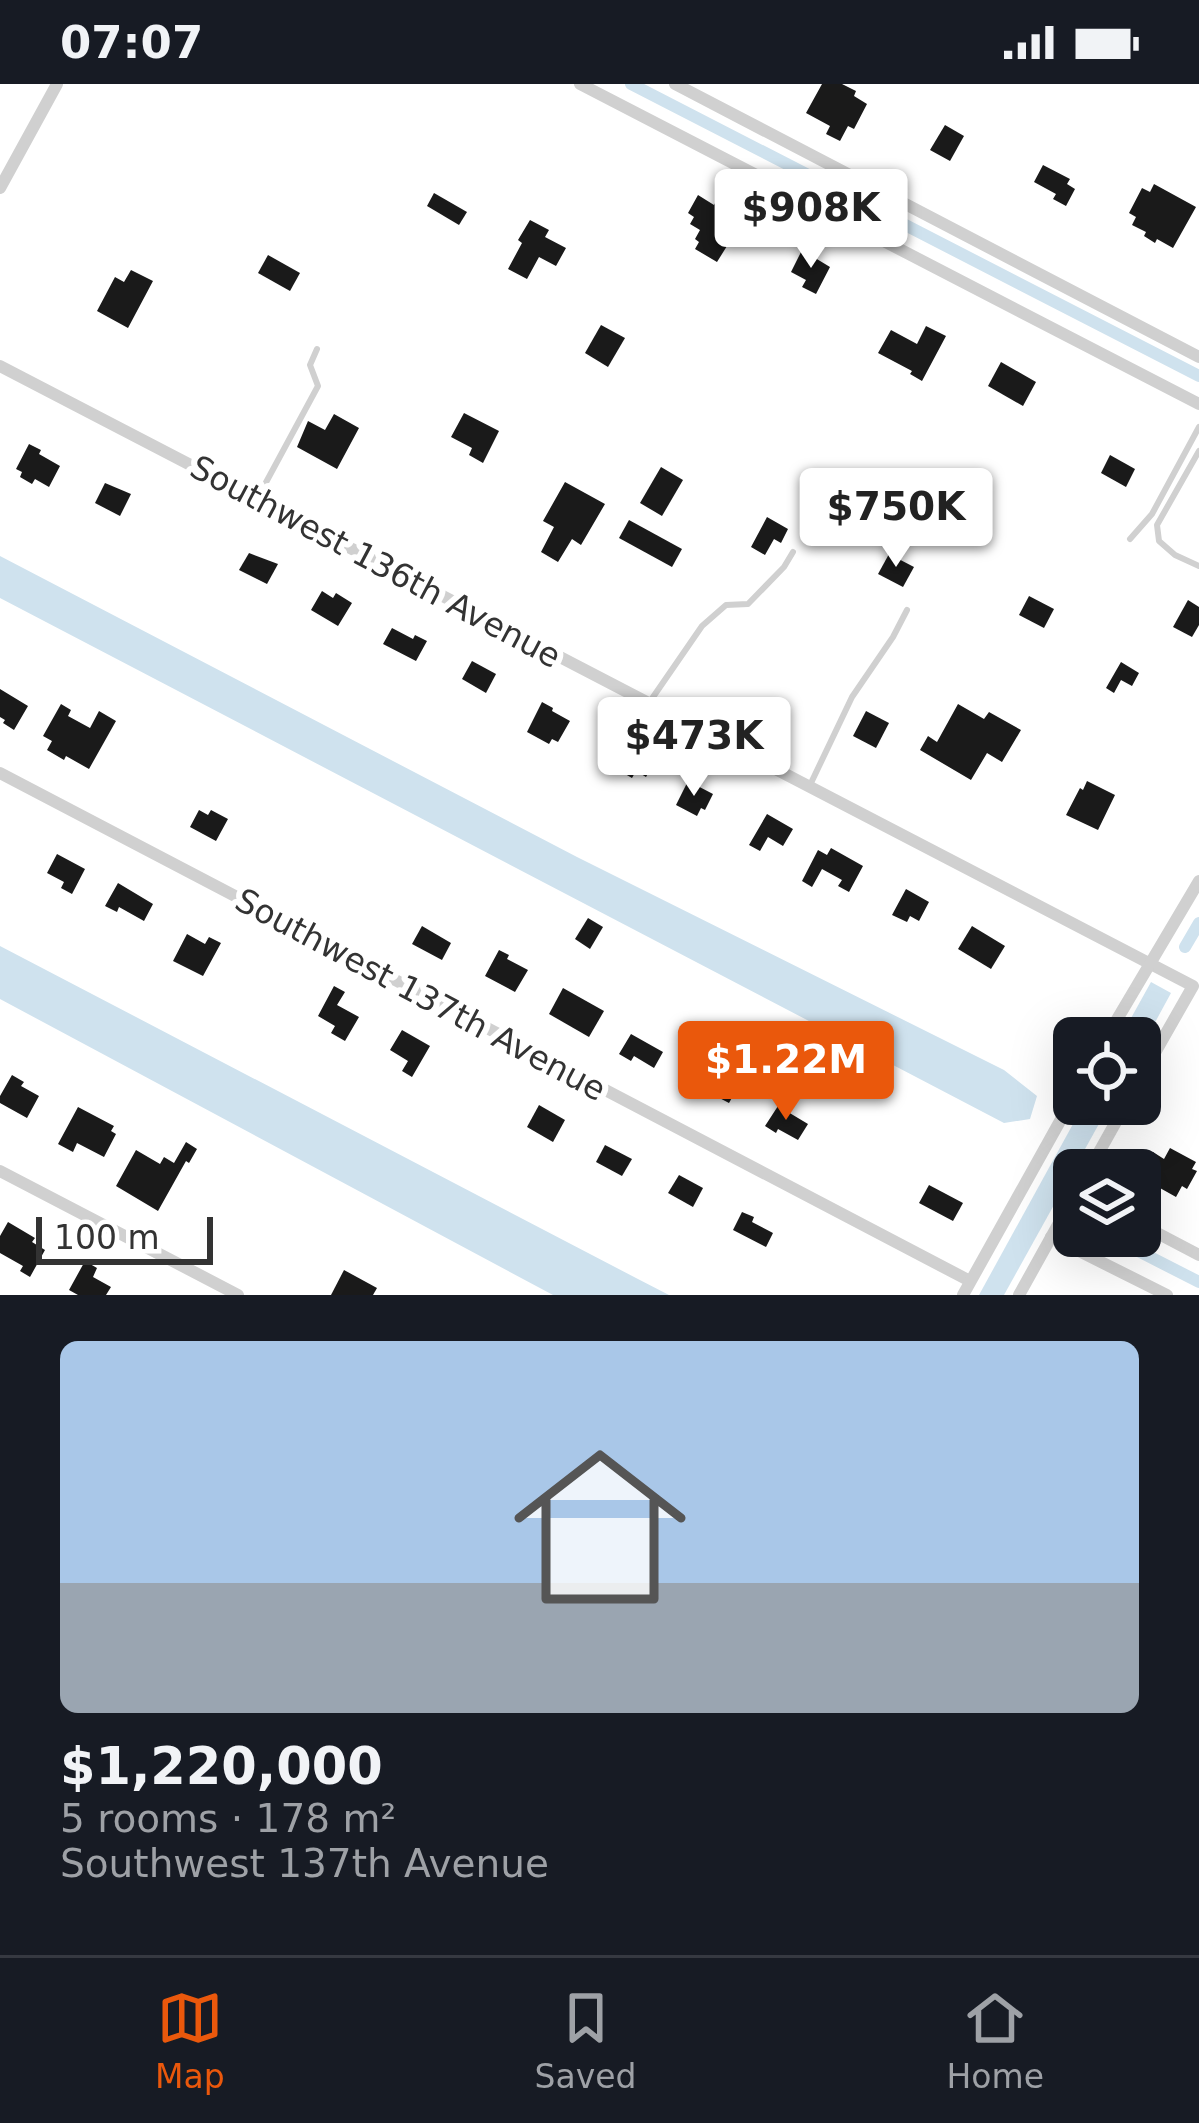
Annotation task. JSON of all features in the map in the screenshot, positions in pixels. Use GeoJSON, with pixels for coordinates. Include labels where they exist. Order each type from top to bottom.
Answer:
{"type":"FeatureCollection","features":[{"type":"Feature","properties":{"kind":"street"},"geometry":{"type":"LineString","coordinates":[[0,188],[57,84]]}},
{"type":"Feature","properties":{"kind":"street"},"geometry":{"type":"LineString","coordinates":[[580,84],[1199,404]]}},
{"type":"Feature","properties":{"kind":"street"},"geometry":{"type":"LineString","coordinates":[[675,84],[1199,357]]}},
{"type":"Feature","properties":{"kind":"street","name":"Southwest 136th Avenue"},"geometry":{"type":"LineString","coordinates":[[0,366],[1196,987]]}},
{"type":"Feature","properties":{"kind":"street","name":"Southwest 137th Avenue"},"geometry":{"type":"LineString","coordinates":[[0,772],[970,1281]]}},
{"type":"Feature","properties":{"kind":"street"},"geometry":{"type":"LineString","coordinates":[[1118,1017],[1199,881]]}},
{"type":"Feature","properties":{"kind":"street"},"geometry":{"type":"LineString","coordinates":[[1161,1044],[1196,987]]}},
{"type":"Feature","properties":{"kind":"street"},"geometry":{"type":"LineString","coordinates":[[963,1295],[1058,1125]]}},
{"type":"Feature","properties":{"kind":"street"},"geometry":{"type":"LineString","coordinates":[[0,1171],[238,1295]]}},
{"type":"Feature","properties":{"kind":"street"},"geometry":{"type":"LineString","coordinates":[[1018,1295],[1053,1233]]}},
{"type":"Feature","properties":{"kind":"street"},"geometry":{"type":"LineString","coordinates":[[1161,1234],[1199,1255]]}},
{"type":"Feature","properties":{"kind":"street"},"geometry":{"type":"LineString","coordinates":[[1051,1237],[1167,1295]]}},
{"type":"Feature","properties":{"kind":"lane"},"geometry":{"type":"LineString","coordinates":[[257,499],[318,386],[310,365],[317,350]]}},
{"type":"Feature","properties":{"kind":"lane"},"geometry":{"type":"LineString","coordinates":[[1130,539],[1152,514],[1199,427]]}},
{"type":"Feature","properties":{"kind":"lane"},"geometry":{"type":"LineString","coordinates":[[1199,451],[1157,525],[1159,541],[1199,566]]}},
{"type":"Feature","properties":{"kind":"lane"},"geometry":{"type":"LineString","coordinates":[[649,703],[702,626],[726,605],[748,604],[793,552]]}},
{"type":"Feature","properties":{"kind":"lane"},"geometry":{"type":"LineString","coordinates":[[809,787],[867,670],[908,610]]}},
{"type":"Feature","properties":{"kind":"water"},"geometry":{"type":"Polygon","coordinates":[[[0,556],[577,857],[1004,1070],[1037,1096],[1030,1119],[1004,1123],[0,598],[0,556]]]}},
{"type":"Feature","properties":{"kind":"water"},"geometry":{"type":"Polygon","coordinates":[[[0,946],[669,1295],[553,1295],[0,999],[0,946]]]}},
{"type":"Feature","properties":{"kind":"water"},"geometry":{"type":"Polygon","coordinates":[[[1151,982],[1171,993],[1158,1017],[1132,1017],[1151,982]]]}},
{"type":"Feature","properties":{"kind":"water"},"geometry":{"type":"Polygon","coordinates":[[[1072,1125],[1098,1125],[1085,1149],[1059,1149],[1072,1125]]]}},
{"type":"Feature","properties":{"kind":"water"},"geometry":{"type":"Polygon","coordinates":[[[1053,1160],[1053,1207],[1004,1295],[979,1295],[1053,1160]]]}},
{"type":"Feature","properties":{"kind":"building"},"geometry":{"type":"Polygon","coordinates":[[[822,84],[842,84],[867,104],[854,129],[848,126],[840,141],[826,134],[830,126],[806,113],[822,84]]]}},
{"type":"Feature","properties":{"kind":"building"},"geometry":{"type":"Polygon","coordinates":[[[945,125],[964,136],[950,161],[930,150],[945,125]]]}},
{"type":"Feature","properties":{"kind":"building"},"geometry":{"type":"Polygon","coordinates":[[[1043,165],[1070,179],[1067,184],[1075,189],[1066,206],[1034,182],[1043,165]]]}},
{"type":"Feature","properties":{"kind":"building"},"geometry":{"type":"Polygon","coordinates":[[[1154,184],[1196,207],[1173,248],[1157,239],[1155,243],[1132,225],[1136,217],[1129,213],[1142,188],[1150,192],[1154,184]]]}},
{"type":"Feature","properties":{"kind":"building"},"geometry":{"type":"Polygon","coordinates":[[[721,192],[733,199],[720,231],[732,238],[717,262],[695,249],[700,230],[690,224],[694,217],[688,213],[698,195],[714,205],[721,192]]]}},
{"type":"Feature","properties":{"kind":"building"},"geometry":{"type":"Polygon","coordinates":[[[434,193],[467,212],[459,225],[427,206],[434,193]]]}},
{"type":"Feature","properties":{"kind":"building"},"geometry":{"type":"Polygon","coordinates":[[[530,220],[549,230],[545,237],[566,248],[556,266],[539,257],[527,279],[508,269],[530,220]]]}},
{"type":"Feature","properties":{"kind":"building"},"geometry":{"type":"Polygon","coordinates":[[[802,250],[830,267],[816,294],[802,287],[806,280],[791,272],[802,250]]]}},
{"type":"Feature","properties":{"kind":"building"},"geometry":{"type":"Polygon","coordinates":[[[268,255],[300,273],[290,291],[258,273],[268,255]]]}},
{"type":"Feature","properties":{"kind":"building"},"geometry":{"type":"Polygon","coordinates":[[[131,270],[153,281],[128,328],[97,311],[115,277],[124,282],[131,270]]]}},
{"type":"Feature","properties":{"kind":"building"},"geometry":{"type":"Polygon","coordinates":[[[601,325],[625,338],[608,367],[585,353],[601,325]]]}},
{"type":"Feature","properties":{"kind":"building"},"geometry":{"type":"Polygon","coordinates":[[[926,326],[946,336],[922,381],[878,353],[891,330],[917,344],[926,326]]]}},
{"type":"Feature","properties":{"kind":"building"},"geometry":{"type":"Polygon","coordinates":[[[1001,362],[1036,382],[1023,406],[988,386],[1001,362]]]}},
{"type":"Feature","properties":{"kind":"building"},"geometry":{"type":"Polygon","coordinates":[[[464,413],[499,431],[483,463],[469,455],[472,448],[451,437],[464,413]]]}},
{"type":"Feature","properties":{"kind":"building"},"geometry":{"type":"Polygon","coordinates":[[[334,414],[359,428],[337,469],[297,447],[308,421],[325,430],[334,414]]]}},
{"type":"Feature","properties":{"kind":"building"},"geometry":{"type":"Polygon","coordinates":[[[29,444],[60,466],[49,487],[35,479],[32,484],[16,469],[29,444]]]}},
{"type":"Feature","properties":{"kind":"building"},"geometry":{"type":"Polygon","coordinates":[[[1110,455],[1135,469],[1126,487],[1101,473],[1110,455]]]}},
{"type":"Feature","properties":{"kind":"building"},"geometry":{"type":"Polygon","coordinates":[[[661,467],[683,480],[662,516],[640,503],[661,467]]]}},
{"type":"Feature","properties":{"kind":"building"},"geometry":{"type":"Polygon","coordinates":[[[565,482],[605,504],[581,545],[572,539],[558,562],[541,552],[554,527],[543,521],[565,482]]]}},
{"type":"Feature","properties":{"kind":"building"},"geometry":{"type":"Polygon","coordinates":[[[105,483],[131,494],[120,516],[95,503],[105,483]]]}},
{"type":"Feature","properties":{"kind":"building"},"geometry":{"type":"Polygon","coordinates":[[[767,517],[788,529],[781,543],[774,539],[765,555],[751,547],[767,517]]]}},
{"type":"Feature","properties":{"kind":"building"},"geometry":{"type":"Polygon","coordinates":[[[629,520],[682,549],[672,567],[619,538],[629,520]]]}},
{"type":"Feature","properties":{"kind":"building"},"geometry":{"type":"Polygon","coordinates":[[[249,553],[278,564],[267,584],[239,570],[249,553]]]}},
{"type":"Feature","properties":{"kind":"building"},"geometry":{"type":"Polygon","coordinates":[[[889,554],[914,567],[903,587],[878,574],[889,554]]]}},
{"type":"Feature","properties":{"kind":"building"},"geometry":{"type":"Polygon","coordinates":[[[322,591],[352,603],[338,626],[311,610],[322,591]]]}},
{"type":"Feature","properties":{"kind":"building"},"geometry":{"type":"Polygon","coordinates":[[[1029,596],[1054,609],[1044,628],[1019,615],[1029,596]]]}},
{"type":"Feature","properties":{"kind":"building"},"geometry":{"type":"Polygon","coordinates":[[[1188,600],[1199,607],[1199,625],[1192,637],[1173,627],[1188,600]]]}},
{"type":"Feature","properties":{"kind":"building"},"geometry":{"type":"Polygon","coordinates":[[[392,628],[427,641],[416,661],[383,644],[392,628]]]}},
{"type":"Feature","properties":{"kind":"building"},"geometry":{"type":"Polygon","coordinates":[[[472,661],[496,674],[486,693],[462,679],[472,661]]]}},
{"type":"Feature","properties":{"kind":"building"},"geometry":{"type":"Polygon","coordinates":[[[1121,662],[1139,673],[1132,686],[1121,680],[1114,693],[1106,688],[1121,662]]]}},
{"type":"Feature","properties":{"kind":"building"},"geometry":{"type":"Polygon","coordinates":[[[0,689],[28,706],[14,730],[0,717],[0,689]]]}},
{"type":"Feature","properties":{"kind":"building"},"geometry":{"type":"Polygon","coordinates":[[[542,702],[570,721],[558,742],[552,739],[549,744],[527,732],[542,702]]]}},
{"type":"Feature","properties":{"kind":"building"},"geometry":{"type":"Polygon","coordinates":[[[61,704],[71,710],[68,716],[90,728],[99,711],[116,721],[89,769],[47,750],[52,741],[43,736],[61,704]]]}},
{"type":"Feature","properties":{"kind":"building"},"geometry":{"type":"Polygon","coordinates":[[[958,704],[984,719],[989,712],[1021,730],[1002,762],[987,753],[971,780],[920,750],[928,736],[937,742],[958,704]]]}},
{"type":"Feature","properties":{"kind":"building"},"geometry":{"type":"Polygon","coordinates":[[[866,711],[889,723],[876,748],[853,736],[866,711]]]}},
{"type":"Feature","properties":{"kind":"building"},"geometry":{"type":"Polygon","coordinates":[[[617,741],[654,763],[646,777],[636,771],[632,778],[613,767],[616,763],[608,758],[617,741]]]}},
{"type":"Feature","properties":{"kind":"building"},"geometry":{"type":"Polygon","coordinates":[[[688,781],[713,794],[697,816],[676,805],[688,781]]]}},
{"type":"Feature","properties":{"kind":"building"},"geometry":{"type":"Polygon","coordinates":[[[1087,781],[1115,795],[1098,830],[1066,815],[1087,781]]]}},
{"type":"Feature","properties":{"kind":"building"},"geometry":{"type":"Polygon","coordinates":[[[199,810],[228,819],[216,841],[190,827],[199,810]]]}},
{"type":"Feature","properties":{"kind":"building"},"geometry":{"type":"Polygon","coordinates":[[[767,814],[793,829],[783,846],[768,837],[760,851],[749,845],[767,814]]]}},
{"type":"Feature","properties":{"kind":"building"},"geometry":{"type":"Polygon","coordinates":[[[831,848],[863,866],[849,892],[838,886],[842,880],[822,869],[812,887],[802,881],[818,850],[827,855],[831,848]]]}},
{"type":"Feature","properties":{"kind":"building"},"geometry":{"type":"Polygon","coordinates":[[[57,854],[85,869],[72,894],[61,888],[64,882],[47,873],[57,854]]]}},
{"type":"Feature","properties":{"kind":"building"},"geometry":{"type":"Polygon","coordinates":[[[118,883],[153,904],[144,921],[119,907],[117,912],[105,906],[118,883]]]}},
{"type":"Feature","properties":{"kind":"building"},"geometry":{"type":"Polygon","coordinates":[[[906,889],[929,902],[919,921],[892,915],[906,889]]]}},
{"type":"Feature","properties":{"kind":"building"},"geometry":{"type":"Polygon","coordinates":[[[588,918],[603,927],[590,949],[575,939],[588,918]]]}},
{"type":"Feature","properties":{"kind":"building"},"geometry":{"type":"Polygon","coordinates":[[[422,926],[451,943],[442,960],[412,944],[422,926]]]}},
{"type":"Feature","properties":{"kind":"building"},"geometry":{"type":"Polygon","coordinates":[[[972,926],[1005,946],[991,969],[958,949],[972,926]]]}},
{"type":"Feature","properties":{"kind":"building"},"geometry":{"type":"Polygon","coordinates":[[[187,934],[205,944],[209,937],[221,943],[203,976],[173,961],[187,934]]]}},
{"type":"Feature","properties":{"kind":"building"},"geometry":{"type":"Polygon","coordinates":[[[499,950],[528,970],[515,992],[485,976],[499,950]]]}},
{"type":"Feature","properties":{"kind":"building"},"geometry":{"type":"Polygon","coordinates":[[[334,986],[345,992],[337,1005],[359,1017],[345,1041],[331,1033],[335,1026],[318,1016],[334,986]]]}},
{"type":"Feature","properties":{"kind":"building"},"geometry":{"type":"Polygon","coordinates":[[[563,988],[604,1011],[589,1037],[549,1014],[563,988]]]}},
{"type":"Feature","properties":{"kind":"building"},"geometry":{"type":"Polygon","coordinates":[[[402,1030],[430,1046],[412,1077],[402,1071],[408,1061],[390,1050],[402,1030]]]}},
{"type":"Feature","properties":{"kind":"building"},"geometry":{"type":"Polygon","coordinates":[[[631,1034],[663,1052],[654,1068],[634,1056],[631,1061],[619,1054],[631,1034]]]}},
{"type":"Feature","properties":{"kind":"building"},"geometry":{"type":"Polygon","coordinates":[[[708,1065],[734,1079],[731,1084],[738,1087],[729,1103],[695,1090],[708,1065]]]}},
{"type":"Feature","properties":{"kind":"building"},"geometry":{"type":"Polygon","coordinates":[[[12,1075],[39,1096],[27,1118],[0,1103],[12,1075]]]}},
{"type":"Feature","properties":{"kind":"building"},"geometry":{"type":"Polygon","coordinates":[[[539,1105],[565,1120],[553,1142],[527,1127],[539,1105]]]}},
{"type":"Feature","properties":{"kind":"building"},"geometry":{"type":"Polygon","coordinates":[[[778,1106],[808,1124],[798,1140],[765,1126],[778,1106]]]}},
{"type":"Feature","properties":{"kind":"building"},"geometry":{"type":"Polygon","coordinates":[[[78,1107],[114,1126],[111,1131],[116,1134],[104,1157],[77,1143],[73,1152],[58,1144],[78,1107]]]}},
{"type":"Feature","properties":{"kind":"building"},"geometry":{"type":"Polygon","coordinates":[[[186,1142],[197,1149],[158,1211],[116,1186],[136,1150],[160,1164],[164,1157],[174,1163],[186,1142]]]}},
{"type":"Feature","properties":{"kind":"building"},"geometry":{"type":"Polygon","coordinates":[[[605,1145],[632,1159],[622,1176],[596,1162],[605,1145]]]}},
{"type":"Feature","properties":{"kind":"building"},"geometry":{"type":"Polygon","coordinates":[[[1170,1148],[1196,1162],[1192,1169],[1197,1171],[1187,1189],[1182,1186],[1176,1197],[1161,1189],[1170,1148]]]}},
{"type":"Feature","properties":{"kind":"building"},"geometry":{"type":"Polygon","coordinates":[[[679,1175],[703,1188],[693,1207],[668,1193],[679,1175]]]}},
{"type":"Feature","properties":{"kind":"building"},"geometry":{"type":"Polygon","coordinates":[[[929,1185],[963,1203],[953,1221],[919,1203],[929,1185]]]}},
{"type":"Feature","properties":{"kind":"building"},"geometry":{"type":"Polygon","coordinates":[[[742,1212],[773,1233],[766,1247],[733,1230],[742,1212]]]}},
{"type":"Feature","properties":{"kind":"building"},"geometry":{"type":"Polygon","coordinates":[[[8,1222],[45,1250],[30,1277],[20,1271],[23,1266],[0,1253],[0,1236],[8,1222]]]}},
{"type":"Feature","properties":{"kind":"building"},"geometry":{"type":"Polygon","coordinates":[[[85,1261],[97,1268],[93,1277],[111,1287],[106,1295],[78,1295],[69,1290],[85,1261]]]}},
{"type":"Feature","properties":{"kind":"building"},"geometry":{"type":"Polygon","coordinates":[[[344,1270],[377,1288],[373,1295],[331,1295],[344,1270]]]}},
{"type":"Feature","properties":{"kind":"waterway"},"geometry":{"type":"LineString","coordinates":[[631,84],[1199,376]]}},
{"type":"Feature","properties":{"kind":"waterway"},"geometry":{"type":"LineString","coordinates":[[1185,947],[1199,923]]}},
{"type":"Feature","properties":{"kind":"waterway"},"geometry":{"type":"LineString","coordinates":[[1150,1257],[1199,1282]]}}]}
